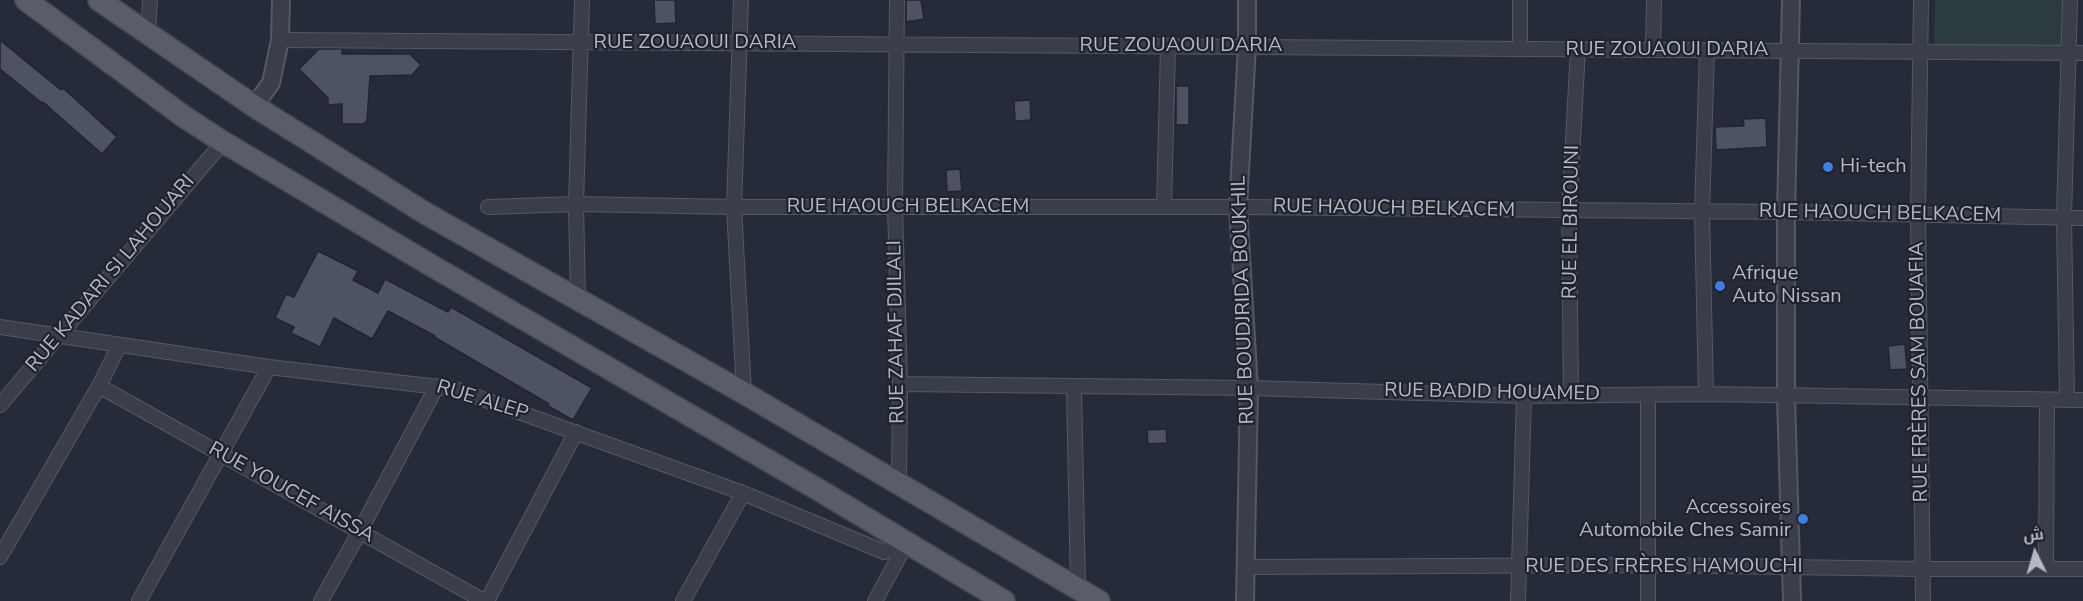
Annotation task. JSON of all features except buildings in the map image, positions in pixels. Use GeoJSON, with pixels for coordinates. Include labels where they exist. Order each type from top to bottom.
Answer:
{"type":"FeatureCollection","features":[{"type":"Feature","properties":{"kind":"main road"},"geometry":{"type":"LineString","coordinates":[[26,0],[183,116],[223,142],[824,493],[1004,601]]}},
{"type":"Feature","properties":{"kind":"main road"},"geometry":{"type":"LineString","coordinates":[[99,0],[254,106],[426,213],[744,393],[1099,601]]}},
{"type":"Feature","properties":{"kind":"street"},"geometry":{"type":"LineString","coordinates":[[148,35],[150,0]]}},
{"type":"Feature","properties":{"kind":"street"},"geometry":{"type":"LineString","coordinates":[[254,106],[271,83],[280,40],[281,0]]}},
{"type":"Feature","properties":{"kind":"street"},"geometry":{"type":"LineString","coordinates":[[578,300],[576,204],[582,0]]}},
{"type":"Feature","properties":{"kind":"street"},"geometry":{"type":"LineString","coordinates":[[741,0],[734,207],[744,393]]}},
{"type":"Feature","properties":{"kind":"street","name":"RUE ZAHAF DJILALI"},"geometry":{"type":"LineString","coordinates":[[897,0],[895,206],[900,384],[899,484]]}},
{"type":"Feature","properties":{"kind":"street","name":"RUE BOUDJRIDA BOUKHIL"},"geometry":{"type":"LineString","coordinates":[[1245,601],[1249,388],[1238,207],[1247,46],[1247,0]]}},
{"type":"Feature","properties":{"kind":"street"},"geometry":{"type":"LineString","coordinates":[[1520,0],[1520,49]]}},
{"type":"Feature","properties":{"kind":"street"},"geometry":{"type":"LineString","coordinates":[[1653,50],[1654,0]]}},
{"type":"Feature","properties":{"kind":"street"},"geometry":{"type":"LineString","coordinates":[[1791,0],[1786,212],[1786,396],[1792,601]]}},
{"type":"Feature","properties":{"kind":"street","name":"RUE FRÈRES SAM BOUAFIA"},"geometry":{"type":"LineString","coordinates":[[1921,0],[1918,214],[1923,601]]}},
{"type":"Feature","properties":{"kind":"street"},"geometry":{"type":"LineString","coordinates":[[2067,400],[2064,218],[2076,53],[2070,0]]}},
{"type":"Feature","properties":{"kind":"street","name":"RUE ZOUAOUI DARIA"},"geometry":{"type":"LineString","coordinates":[[280,40],[2076,53]]}},
{"type":"Feature","properties":{"kind":"street"},"geometry":{"type":"LineString","coordinates":[[1164,207],[1168,46]]}},
{"type":"Feature","properties":{"kind":"street","name":"RUE EL BIROUNI"},"geometry":{"type":"LineString","coordinates":[[1571,395],[1569,212],[1578,49]]}},
{"type":"Feature","properties":{"kind":"street"},"geometry":{"type":"LineString","coordinates":[[1706,394],[1702,212],[1707,50]]}},
{"type":"Feature","properties":{"kind":"street","name":"RUE KADARI SI LAHOUARI"},"geometry":{"type":"LineString","coordinates":[[0,405],[223,142]]}},
{"type":"Feature","properties":{"kind":"street","name":"RUE HAOUCH BELKACEM"},"geometry":{"type":"LineString","coordinates":[[488,207],[576,204],[734,207],[1238,207],[1569,212],[1786,212],[2083,218]]}},
{"type":"Feature","properties":{"kind":"street","name":"RUE ALEP"},"geometry":{"type":"LineString","coordinates":[[0,327],[269,367],[455,389],[743,493],[884,552],[906,544]]}},
{"type":"Feature","properties":{"kind":"street"},"geometry":{"type":"LineString","coordinates":[[0,557],[99,386],[119,346]]}},
{"type":"Feature","properties":{"kind":"street"},"geometry":{"type":"LineString","coordinates":[[139,601],[269,367]]}},
{"type":"Feature","properties":{"kind":"street","name":"RUE BADID HOUAMED"},"geometry":{"type":"LineString","coordinates":[[900,384],[1249,388],[1524,396],[1706,394],[2083,400]]}},
{"type":"Feature","properties":{"kind":"street","name":"RUE YOUCEF AISSA"},"geometry":{"type":"LineString","coordinates":[[99,386],[486,601]]}},
{"type":"Feature","properties":{"kind":"street"},"geometry":{"type":"LineString","coordinates":[[321,601],[437,386]]}},
{"type":"Feature","properties":{"kind":"street"},"geometry":{"type":"LineString","coordinates":[[1074,387],[1078,589]]}},
{"type":"Feature","properties":{"kind":"street"},"geometry":{"type":"LineString","coordinates":[[1648,395],[1648,601]]}},
{"type":"Feature","properties":{"kind":"street"},"geometry":{"type":"LineString","coordinates":[[1518,601],[1524,396]]}},
{"type":"Feature","properties":{"kind":"street"},"geometry":{"type":"LineString","coordinates":[[2046,567],[2047,400]]}},
{"type":"Feature","properties":{"kind":"street"},"geometry":{"type":"LineString","coordinates":[[486,601],[576,432]]}},
{"type":"Feature","properties":{"kind":"street"},"geometry":{"type":"LineString","coordinates":[[683,601],[743,493]]}},
{"type":"Feature","properties":{"kind":"street"},"geometry":{"type":"LineString","coordinates":[[875,601],[906,544]]}},
{"type":"Feature","properties":{"kind":"street","name":"RUE DES FRÈRES HAMOUCHI"},"geometry":{"type":"LineString","coordinates":[[1246,567],[1648,565],[1922,569],[2083,568]]}},
{"type":"Feature","properties":{"kind":"shaded area"},"geometry":{"type":"Polygon","coordinates":[[[1935,0],[2063,0],[2062,48],[1934,47],[1935,0]]]}},
{"type":"Feature","properties":{"kind":"place","name":"Hi-tech"},"geometry":{"type":"Point","coordinates":[1828,167]}},
{"type":"Feature","properties":{"kind":"place","name":"Afrique Auto Nissan"},"geometry":{"type":"Point","coordinates":[1720,286]}},
{"type":"Feature","properties":{"kind":"place","name":"Accessoires Automobile Ches Samir"},"geometry":{"type":"Point","coordinates":[1803,519]}}]}
